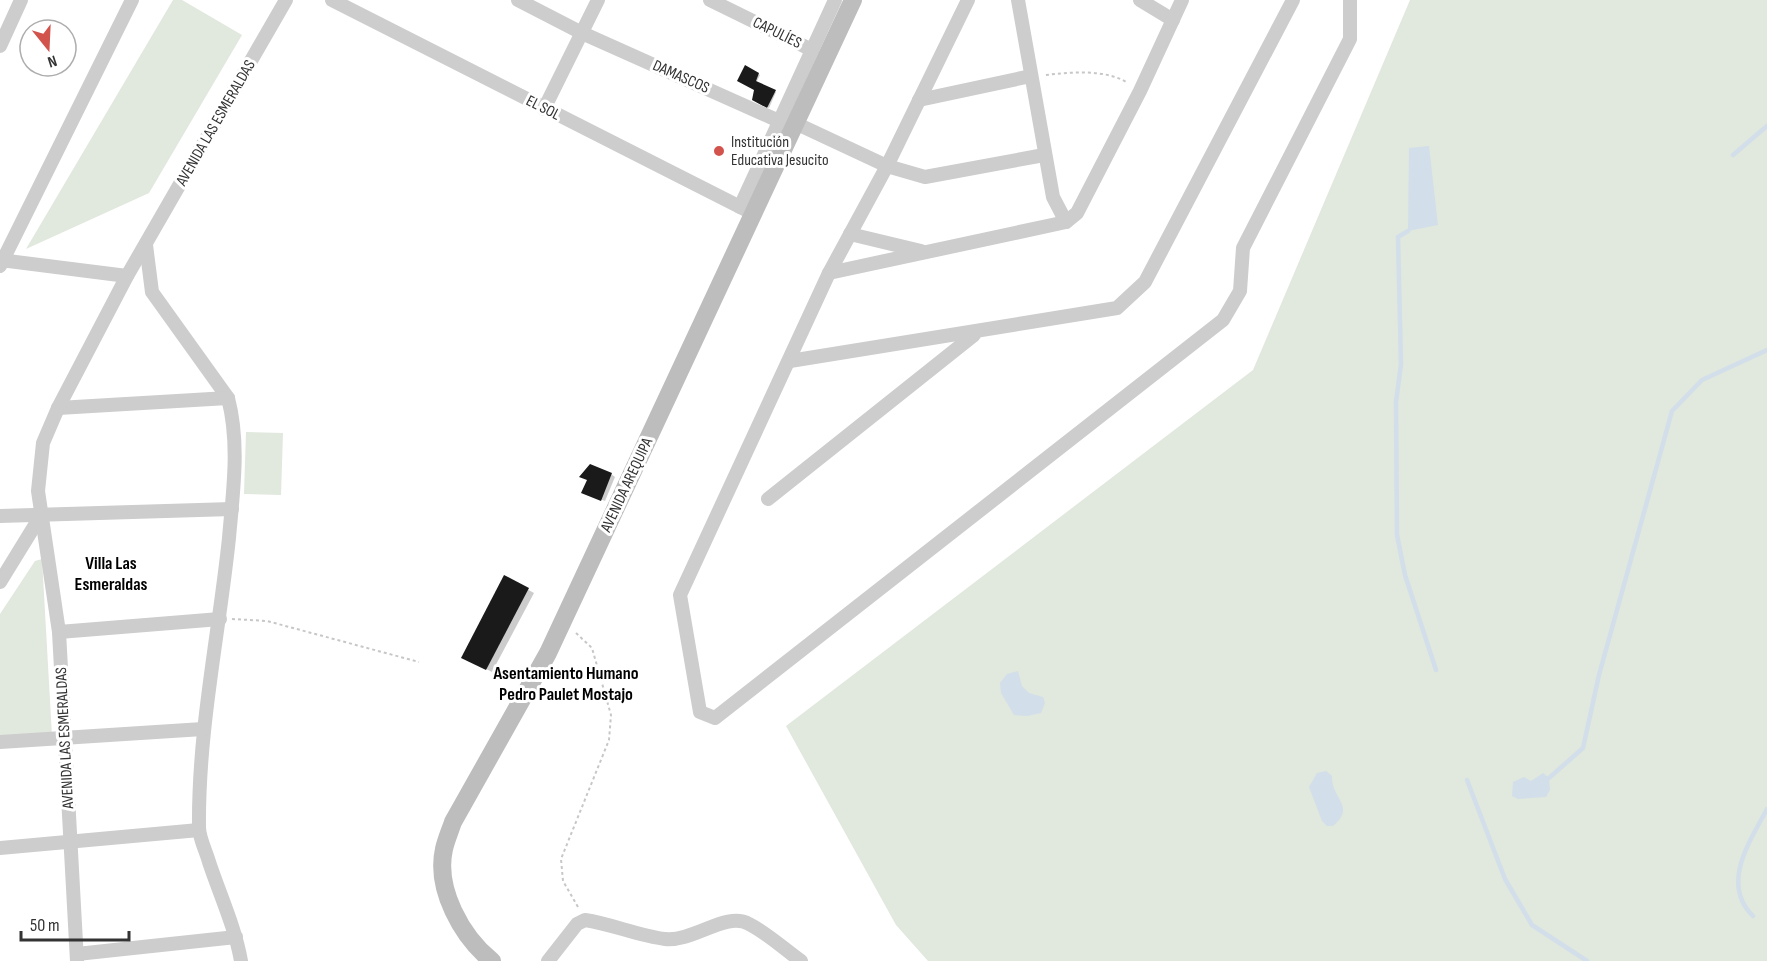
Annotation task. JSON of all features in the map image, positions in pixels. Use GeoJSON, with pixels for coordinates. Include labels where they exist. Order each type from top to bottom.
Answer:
{"type":"FeatureCollection","features":[{"type":"Feature","properties":{"kind":"street"},"geometry":{"type":"LineString","coordinates":[[0,46],[21,0]]}},
{"type":"Feature","properties":{"kind":"street"},"geometry":{"type":"LineString","coordinates":[[0,582],[40,517],[38,492],[43,443],[58,408],[127,276],[1,262],[132,0]]}},
{"type":"Feature","properties":{"kind":"street","name":"AVENIDA LAS ESMERALDAS"},"geometry":{"type":"LineString","coordinates":[[127,276],[286,0]]}},
{"type":"Feature","properties":{"kind":"street","name":"EL SOL"},"geometry":{"type":"LineString","coordinates":[[332,0],[747,211]]}},
{"type":"Feature","properties":{"kind":"street","name":"DAMASCOS"},"geometry":{"type":"LineString","coordinates":[[518,0],[582,33],[887,166],[925,177],[1044,155]]}},
{"type":"Feature","properties":{"kind":"street"},"geometry":{"type":"LineString","coordinates":[[544,109],[598,0]]}},
{"type":"Feature","properties":{"kind":"street","name":"CAPULÍES"},"geometry":{"type":"LineString","coordinates":[[710,0],[812,50]]}},
{"type":"Feature","properties":{"kind":"street"},"geometry":{"type":"LineString","coordinates":[[787,122],[812,50],[835,0]]}},
{"type":"Feature","properties":{"kind":"street","name":"AVENIDA AREQUIPA"},"geometry":{"type":"LineString","coordinates":[[492,961],[458,922],[447,889],[443,869],[443,850],[453,822],[563,621],[787,122],[853,0]]}},
{"type":"Feature","properties":{"kind":"street"},"geometry":{"type":"LineString","coordinates":[[968,0],[887,166],[829,273],[680,595],[700,712],[715,718],[1223,320],[1240,291],[1243,248],[1350,39],[1350,0]]}},
{"type":"Feature","properties":{"kind":"street"},"geometry":{"type":"LineString","coordinates":[[1140,0],[1173,20]]}},
{"type":"Feature","properties":{"kind":"street"},"geometry":{"type":"LineString","coordinates":[[829,273],[1066,222],[1077,213],[1140,91],[1182,0]]}},
{"type":"Feature","properties":{"kind":"street"},"geometry":{"type":"LineString","coordinates":[[790,361],[975,333],[1118,308],[1145,282],[1293,0]]}},
{"type":"Feature","properties":{"kind":"street"},"geometry":{"type":"LineString","coordinates":[[1022,1],[1044,155],[1053,198],[1066,222]]}},
{"type":"Feature","properties":{"kind":"street"},"geometry":{"type":"LineString","coordinates":[[919,100],[1031,76]]}},
{"type":"Feature","properties":{"kind":"street"},"geometry":{"type":"LineString","coordinates":[[850,234],[926,253]]}},
{"type":"Feature","properties":{"kind":"street"},"geometry":{"type":"LineString","coordinates":[[146,245],[152,292],[228,398],[234,419],[235,460],[232,508],[220,619],[203,729],[199,830],[223,906],[236,937],[241,961]]}},
{"type":"Feature","properties":{"kind":"street"},"geometry":{"type":"LineString","coordinates":[[768,499],[975,333]]}},
{"type":"Feature","properties":{"kind":"street"},"geometry":{"type":"LineString","coordinates":[[58,408],[228,398]]}},
{"type":"Feature","properties":{"kind":"street"},"geometry":{"type":"LineString","coordinates":[[0,516],[40,517],[232,508]]}},
{"type":"Feature","properties":{"kind":"street","name":"AVENIDA LAS ESMERALDAS"},"geometry":{"type":"LineString","coordinates":[[40,517],[59,632],[77,958]]}},
{"type":"Feature","properties":{"kind":"street"},"geometry":{"type":"LineString","coordinates":[[59,632],[220,619]]}},
{"type":"Feature","properties":{"kind":"street"},"geometry":{"type":"LineString","coordinates":[[0,742],[203,729]]}},
{"type":"Feature","properties":{"kind":"street"},"geometry":{"type":"LineString","coordinates":[[0,848],[199,830]]}},
{"type":"Feature","properties":{"kind":"street"},"geometry":{"type":"LineString","coordinates":[[548,961],[577,924],[585,920],[666,939],[686,938],[727,921],[748,923],[801,961]]}},
{"type":"Feature","properties":{"kind":"street"},"geometry":{"type":"LineString","coordinates":[[77,958],[236,937]]}},
{"type":"Feature","properties":{"kind":"path"},"geometry":{"type":"LineString","coordinates":[[1031,76],[1073,72],[1104,75],[1125,80],[1140,91]]}},
{"type":"Feature","properties":{"kind":"path"},"geometry":{"type":"LineString","coordinates":[[220,619],[267,621],[419,662]]}},
{"type":"Feature","properties":{"kind":"path"},"geometry":{"type":"LineString","coordinates":[[563,621],[592,648],[611,715],[609,740],[561,859],[563,881],[585,920]]}},
{"type":"Feature","properties":{"kind":"shaded area"},"geometry":{"type":"Polygon","coordinates":[[[173,0],[182,0],[242,35],[149,193],[26,249],[173,0]]]}},
{"type":"Feature","properties":{"kind":"shaded area"},"geometry":{"type":"Polygon","coordinates":[[[1410,0],[1767,0],[1767,961],[928,961],[896,925],[786,726],[1253,370],[1410,0]]]}},
{"type":"Feature","properties":{"kind":"shaded area"},"geometry":{"type":"Polygon","coordinates":[[[1429,146],[1438,225],[1408,231],[1409,148],[1429,146]]]}},
{"type":"Feature","properties":{"kind":"shaded area"},"geometry":{"type":"Polygon","coordinates":[[[246,432],[283,433],[281,495],[244,494],[246,432]]]}},
{"type":"Feature","properties":{"kind":"shaded area"},"geometry":{"type":"Polygon","coordinates":[[[42,559],[52,736],[0,739],[0,614],[35,561],[42,559]]]}},
{"type":"Feature","properties":{"kind":"shaded area"},"geometry":{"type":"Polygon","coordinates":[[[1018,671],[1022,686],[1029,693],[1043,697],[1045,703],[1041,713],[1027,716],[1014,715],[1001,693],[1000,683],[1007,674],[1018,671]]]}},
{"type":"Feature","properties":{"kind":"shaded area"},"geometry":{"type":"Polygon","coordinates":[[[1326,771],[1332,776],[1335,791],[1343,807],[1340,819],[1333,826],[1327,826],[1322,821],[1309,787],[1317,773],[1326,771]]]}},
{"type":"Feature","properties":{"kind":"shaded area"},"geometry":{"type":"Polygon","coordinates":[[[1543,773],[1549,778],[1550,790],[1546,797],[1518,799],[1512,796],[1513,782],[1524,777],[1531,781],[1543,773]]]}},
{"type":"Feature","properties":{"kind":"building"},"geometry":{"type":"Polygon","coordinates":[[[745,65],[759,73],[756,81],[776,90],[767,108],[752,100],[754,90],[737,81],[745,65]]]}},
{"type":"Feature","properties":{"kind":"building"},"geometry":{"type":"Polygon","coordinates":[[[590,464],[612,473],[601,501],[581,493],[587,480],[579,477],[590,464]]]}},
{"type":"Feature","properties":{"kind":"building"},"geometry":{"type":"Polygon","coordinates":[[[504,575],[529,588],[486,670],[461,658],[504,575]]]}},
{"type":"Feature","properties":{"kind":"waterway"},"geometry":{"type":"LineString","coordinates":[[1733,155],[1767,126]]}},
{"type":"Feature","properties":{"kind":"waterway"},"geometry":{"type":"LineString","coordinates":[[1408,231],[1398,237],[1401,364],[1396,402],[1397,535],[1405,575],[1436,670]]}},
{"type":"Feature","properties":{"kind":"waterway"},"geometry":{"type":"LineString","coordinates":[[1549,778],[1583,748],[1599,675],[1672,411],[1702,380],[1767,350]]}},
{"type":"Feature","properties":{"kind":"waterway"},"geometry":{"type":"LineString","coordinates":[[1467,780],[1505,879],[1532,925],[1587,961]]}},
{"type":"Feature","properties":{"kind":"waterway"},"geometry":{"type":"LineString","coordinates":[[1753,916],[1743,904],[1738,877],[1746,848],[1767,809]]}},
{"type":"Feature","properties":{"kind":"place","name":"Institución Educativa Jesucito"},"geometry":{"type":"Point","coordinates":[719,151]}},
{"type":"Feature","properties":{"kind":"district","name":"Villa Las Esmeraldas"},"geometry":{"type":"Point","coordinates":[111,573]}},
{"type":"Feature","properties":{"kind":"district","name":"Asentamiento Humano Pedro Paulet Mostajo"},"geometry":{"type":"Point","coordinates":[566,683]}}]}
